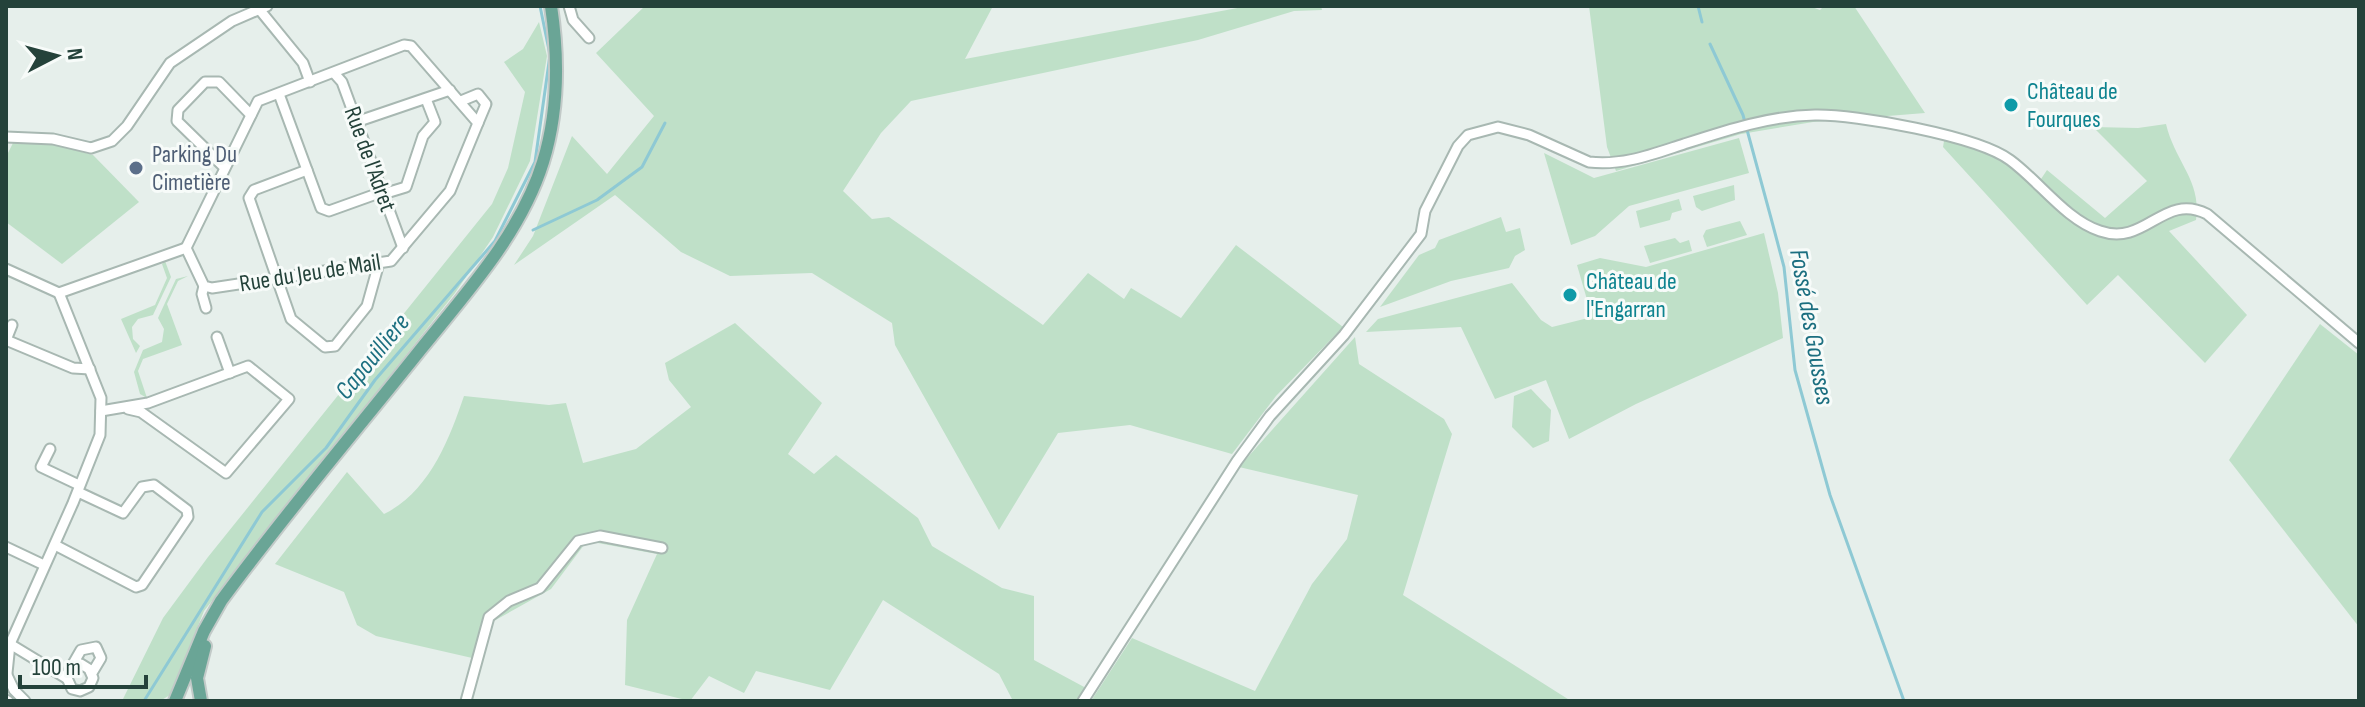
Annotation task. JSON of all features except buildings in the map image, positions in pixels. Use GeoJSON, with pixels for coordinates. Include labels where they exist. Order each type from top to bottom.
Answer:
{"type":"FeatureCollection","features":[{"type":"Feature","properties":{"kind":"main road"},"geometry":{"type":"LineString","coordinates":[[175,701],[214,615],[239,577],[455,307],[518,217],[542,164],[555,105],[558,67],[551,6]]}},
{"type":"Feature","properties":{"kind":"main road"},"geometry":{"type":"LineString","coordinates":[[201,701],[197,678],[214,615]]}},
{"type":"Feature","properties":{"kind":"street"},"geometry":{"type":"LineString","coordinates":[[569,6],[573,20],[589,38]]}},
{"type":"Feature","properties":{"kind":"street"},"geometry":{"type":"LineString","coordinates":[[6,137],[53,139],[91,148],[112,141],[127,126],[170,63],[232,21],[264,7],[303,63],[310,82]]}},
{"type":"Feature","properties":{"kind":"street"},"geometry":{"type":"LineString","coordinates":[[59,293],[186,248],[258,101],[404,45],[411,46],[478,123],[486,104],[478,94],[461,101]]}},
{"type":"Feature","properties":{"kind":"street","name":"Rue de l'Adret"},"geometry":{"type":"LineString","coordinates":[[334,73],[342,82],[403,248]]}},
{"type":"Feature","properties":{"kind":"street"},"geometry":{"type":"LineString","coordinates":[[224,167],[177,121],[178,110],[205,82],[219,82],[251,115]]}},
{"type":"Feature","properties":{"kind":"street"},"geometry":{"type":"LineString","coordinates":[[356,122],[450,90]]}},
{"type":"Feature","properties":{"kind":"street"},"geometry":{"type":"LineString","coordinates":[[279,94],[325,210],[406,187],[423,136],[435,122],[426,99]]}},
{"type":"Feature","properties":{"kind":"street"},"geometry":{"type":"LineString","coordinates":[[1083,701],[1237,461],[1270,416],[1344,335],[1421,234],[1425,211],[1458,146],[1468,135],[1483,129],[1514,130],[1589,162],[1603,164],[1634,159],[1766,120],[1791,117],[1845,117],[1929,132],[2006,157],[2070,212],[2098,231],[2123,235],[2176,208],[2192,206],[2207,214],[2359,343]]}},
{"type":"Feature","properties":{"kind":"street","name":"Rue du Jeu de Mail"},"geometry":{"type":"LineString","coordinates":[[208,287],[391,261],[450,191],[478,123]]}},
{"type":"Feature","properties":{"kind":"street"},"geometry":{"type":"LineString","coordinates":[[307,170],[254,190],[249,198],[291,319],[325,347],[335,346],[367,306],[379,263]]}},
{"type":"Feature","properties":{"kind":"street"},"geometry":{"type":"LineString","coordinates":[[186,248],[208,287],[206,308]]}},
{"type":"Feature","properties":{"kind":"street"},"geometry":{"type":"LineString","coordinates":[[6,269],[59,293],[101,398],[100,435],[8,651],[7,680],[25,701]]}},
{"type":"Feature","properties":{"kind":"street"},"geometry":{"type":"LineString","coordinates":[[12,325],[6,340],[73,368],[90,369]]}},
{"type":"Feature","properties":{"kind":"street"},"geometry":{"type":"LineString","coordinates":[[217,337],[230,373]]}},
{"type":"Feature","properties":{"kind":"street"},"geometry":{"type":"LineString","coordinates":[[101,411],[128,409],[248,366],[289,399],[226,473],[141,412],[128,409]]}},
{"type":"Feature","properties":{"kind":"street"},"geometry":{"type":"LineString","coordinates":[[50,449],[41,467],[123,513],[142,487],[154,485],[187,510],[187,524],[142,585],[136,587],[55,545]]}},
{"type":"Feature","properties":{"kind":"street"},"geometry":{"type":"LineString","coordinates":[[466,701],[489,617],[509,601],[540,588],[578,541],[600,536],[662,548]]}},
{"type":"Feature","properties":{"kind":"street"},"geometry":{"type":"LineString","coordinates":[[6,547],[44,565]]}},
{"type":"Feature","properties":{"kind":"street"},"geometry":{"type":"LineString","coordinates":[[96,647],[101,658],[92,673],[89,687],[80,691],[69,687],[66,678],[70,668],[81,650],[96,647]]}},
{"type":"Feature","properties":{"kind":"street"},"geometry":{"type":"LineString","coordinates":[[8,651],[66,678]]}},
{"type":"Feature","properties":{"kind":"street"},"geometry":{"type":"LineString","coordinates":[[70,668],[81,664],[92,673]]}},
{"type":"Feature","properties":{"kind":"green space"},"geometry":{"type":"Polygon","coordinates":[[[645,6],[993,6],[965,59],[1248,6],[1321,6],[1322,10],[1294,11],[1198,40],[911,101],[881,133],[843,191],[872,219],[889,217],[1043,325],[1088,273],[1124,299],[1131,288],[1181,318],[1236,245],[1343,327],[1276,396],[1232,454],[1130,425],[1058,433],[999,530],[895,345],[892,323],[812,273],[730,276],[681,252],[615,195],[514,265],[533,236],[572,136],[607,174],[654,116],[596,53],[645,6]]]}},
{"type":"Feature","properties":{"kind":"green space"},"geometry":{"type":"Polygon","coordinates":[[[1589,6],[1809,6],[1820,10],[1824,6],[1854,6],[1925,113],[1813,122],[1741,134],[1616,171],[1607,147],[1589,6]]]}},
{"type":"Feature","properties":{"kind":"green space"},"geometry":{"type":"Polygon","coordinates":[[[539,22],[547,56],[530,161],[493,237],[455,293],[204,611],[170,695],[160,701],[122,701],[163,618],[208,557],[492,204],[508,168],[525,92],[504,62],[523,49],[539,22]]]}},
{"type":"Feature","properties":{"kind":"green space"},"geometry":{"type":"Polygon","coordinates":[[[2166,124],[2192,183],[2197,206],[2196,220],[2169,231],[2247,315],[2205,363],[2118,275],[2087,305],[1943,147],[1946,129],[2005,152],[2041,179],[2047,170],[2105,218],[2147,181],[2093,127],[2138,128],[2166,124]]]}},
{"type":"Feature","properties":{"kind":"green space"},"geometry":{"type":"Polygon","coordinates":[[[1739,138],[1749,173],[1629,206],[1595,236],[1571,245],[1544,153],[1594,178],[1739,138]]]}},
{"type":"Feature","properties":{"kind":"green space"},"geometry":{"type":"Polygon","coordinates":[[[13,143],[52,144],[93,155],[139,202],[62,264],[6,222],[6,157],[13,143]]]}},
{"type":"Feature","properties":{"kind":"green space"},"geometry":{"type":"Polygon","coordinates":[[[1734,185],[1735,200],[1702,211],[1696,207],[1693,196],[1734,185]]]}},
{"type":"Feature","properties":{"kind":"green space"},"geometry":{"type":"Polygon","coordinates":[[[1679,199],[1682,210],[1672,213],[1670,220],[1640,228],[1636,211],[1679,199]]]}},
{"type":"Feature","properties":{"kind":"green space"},"geometry":{"type":"Polygon","coordinates":[[[1501,217],[1506,232],[1520,228],[1525,250],[1515,256],[1509,268],[1451,281],[1380,307],[1419,255],[1435,248],[1439,240],[1501,217]]]}},
{"type":"Feature","properties":{"kind":"green space"},"geometry":{"type":"Polygon","coordinates":[[[1740,221],[1747,235],[1707,247],[1703,236],[1706,230],[1740,221]]]}},
{"type":"Feature","properties":{"kind":"green space"},"geometry":{"type":"Polygon","coordinates":[[[1764,233],[1778,293],[1783,338],[1636,404],[1569,439],[1546,380],[1495,399],[1461,327],[1366,332],[1378,319],[1512,283],[1541,320],[1552,327],[1592,317],[1577,265],[1600,258],[1646,267],[1764,233]]]}},
{"type":"Feature","properties":{"kind":"green space"},"geometry":{"type":"Polygon","coordinates":[[[1675,238],[1680,243],[1689,240],[1692,251],[1650,263],[1644,246],[1675,238]]]}},
{"type":"Feature","properties":{"kind":"green space"},"geometry":{"type":"Polygon","coordinates":[[[165,261],[171,277],[153,315],[138,319],[132,327],[133,339],[140,346],[136,353],[121,319],[155,305],[167,278],[162,264],[165,261]]]}},
{"type":"Feature","properties":{"kind":"green space"},"geometry":{"type":"Polygon","coordinates":[[[188,276],[178,281],[167,304],[182,345],[143,359],[138,371],[147,398],[140,394],[134,372],[143,350],[162,342],[164,329],[158,318],[176,279],[188,276]]]}},
{"type":"Feature","properties":{"kind":"green space"},"geometry":{"type":"Polygon","coordinates":[[[735,323],[822,403],[788,454],[814,474],[836,455],[918,518],[932,546],[1002,588],[1034,596],[1034,660],[1086,688],[1076,701],[1013,701],[999,674],[883,600],[830,690],[756,671],[744,693],[709,676],[690,701],[625,685],[627,620],[657,554],[587,541],[551,589],[492,622],[481,660],[376,636],[357,625],[344,592],[275,564],[347,472],[384,514],[400,504],[425,479],[435,463],[452,430],[464,396],[549,405],[566,403],[583,463],[636,449],[691,407],[669,380],[665,363],[735,323]]]}},
{"type":"Feature","properties":{"kind":"green space"},"geometry":{"type":"Polygon","coordinates":[[[2320,324],[2359,355],[2359,627],[2229,460],[2320,324]]]}},
{"type":"Feature","properties":{"kind":"green space"},"geometry":{"type":"Polygon","coordinates":[[[1355,337],[1359,364],[1444,419],[1452,434],[1403,595],[1571,701],[1091,701],[1132,638],[1255,691],[1312,584],[1347,539],[1358,495],[1239,467],[1355,337]]]}},
{"type":"Feature","properties":{"kind":"green space"},"geometry":{"type":"Polygon","coordinates":[[[1531,389],[1551,410],[1549,441],[1533,448],[1512,427],[1514,396],[1531,389]]]}},
{"type":"Feature","properties":{"kind":"waterway","name":"Capouilliere"},"geometry":{"type":"LineString","coordinates":[[144,701],[262,512],[326,448],[375,380],[495,241],[535,162],[550,55],[540,6]]}},
{"type":"Feature","properties":{"kind":"waterway","name":"Fossé des Gousses"},"geometry":{"type":"LineString","coordinates":[[1698,6],[1702,22]]}},
{"type":"Feature","properties":{"kind":"waterway","name":"Fossé des Gousses"},"geometry":{"type":"LineString","coordinates":[[1710,44],[1743,115],[1771,218],[1784,267],[1795,370],[1830,495],[1904,701]]}},
{"type":"Feature","properties":{"kind":"waterway","name":"Capouilliere"},"geometry":{"type":"LineString","coordinates":[[533,230],[597,200],[642,167],[665,123]]}},
{"type":"Feature","properties":{"kind":"place","name":"Château de Fourques"},"geometry":{"type":"Point","coordinates":[2011,105]}},
{"type":"Feature","properties":{"kind":"place","name":"Parking Du Cimetière"},"geometry":{"type":"Point","coordinates":[136,168]}},
{"type":"Feature","properties":{"kind":"place","name":"Château de l'Engarran"},"geometry":{"type":"Point","coordinates":[1570,295]}}]}
